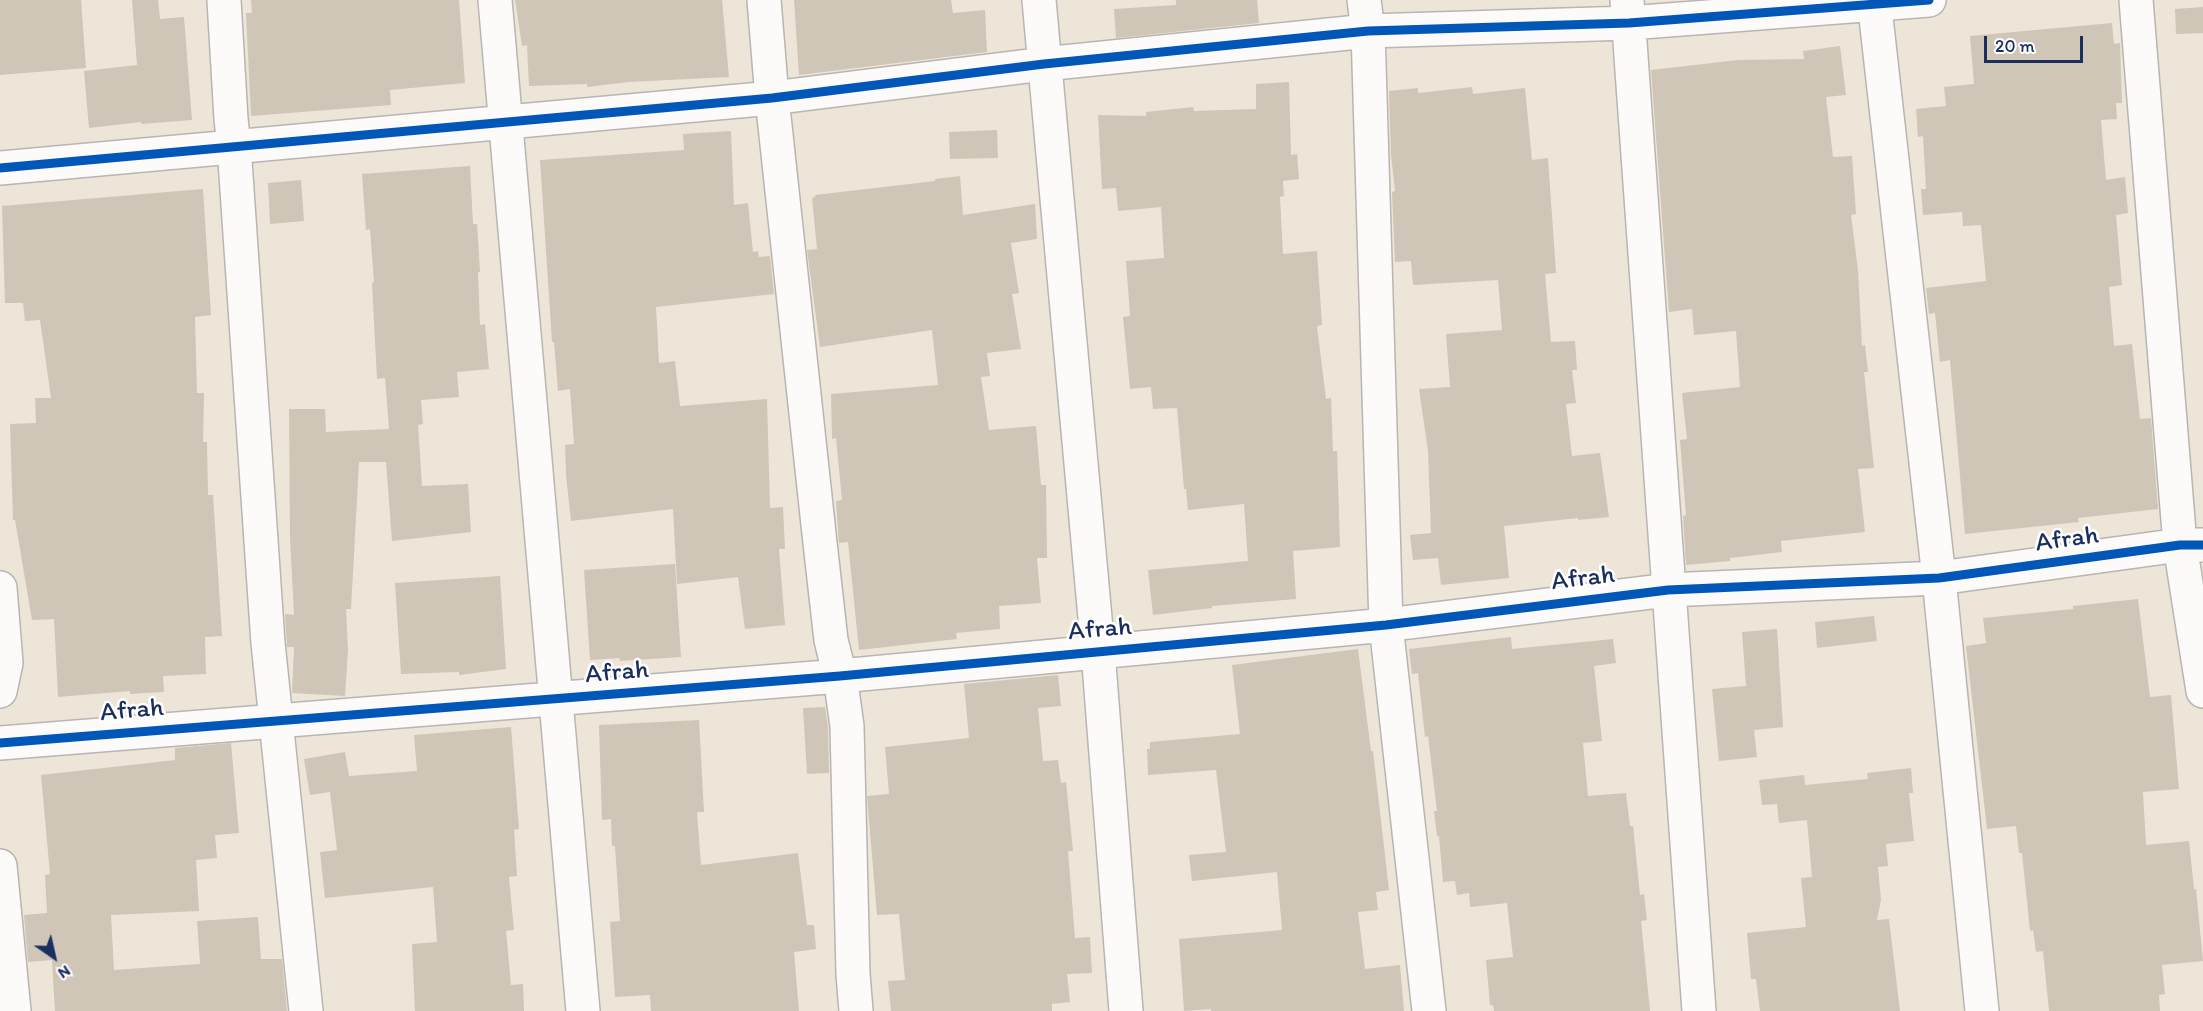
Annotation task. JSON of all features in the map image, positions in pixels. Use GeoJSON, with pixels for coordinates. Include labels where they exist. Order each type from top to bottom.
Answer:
{"type":"FeatureCollection","features":[{"type":"Feature","properties":{"kind":"street"},"geometry":{"type":"LineString","coordinates":[[224,0],[268,643],[306,1011]]}},
{"type":"Feature","properties":{"kind":"street"},"geometry":{"type":"LineString","coordinates":[[495,0],[583,1011]]}},
{"type":"Feature","properties":{"kind":"street"},"geometry":{"type":"LineString","coordinates":[[765,0],[772,98],[823,575],[831,640],[840,676],[847,726],[853,974],[856,1011]]}},
{"type":"Feature","properties":{"kind":"street"},"geometry":{"type":"LineString","coordinates":[[1039,0],[1098,651],[1126,1011]]}},
{"type":"Feature","properties":{"kind":"street"},"geometry":{"type":"LineString","coordinates":[[0,168],[772,98],[1044,64],[1366,16],[1628,12],[1929,0]]}},
{"type":"Feature","properties":{"kind":"street"},"geometry":{"type":"LineString","coordinates":[[2136,0],[2192,545],[2203,691]]}},
{"type":"Feature","properties":{"kind":"street"},"geometry":{"type":"LineString","coordinates":[[1874,2],[1939,578],[1982,1011]]}},
{"type":"Feature","properties":{"kind":"street"},"geometry":{"type":"LineString","coordinates":[[1628,12],[1700,1011]]}},
{"type":"Feature","properties":{"kind":"street"},"geometry":{"type":"LineString","coordinates":[[1366,16],[1386,625],[1429,1011]]}},
{"type":"Feature","properties":{"kind":"street","name":"Afrah"},"geometry":{"type":"LineString","coordinates":[[0,743],[840,676],[1386,625],[1668,590],[1939,578],[2192,545]]}},
{"type":"Feature","properties":{"kind":"street"},"geometry":{"type":"LineString","coordinates":[[0,588],[6,663],[0,691]]}},
{"type":"Feature","properties":{"kind":"street"},"geometry":{"type":"LineString","coordinates":[[0,866],[14,1011]]}},
{"type":"Feature","properties":{"kind":"building"},"geometry":{"type":"Polygon","coordinates":[[[0,0],[81,0],[86,68],[0,75],[0,0]]]}},
{"type":"Feature","properties":{"kind":"building"},"geometry":{"type":"Polygon","coordinates":[[[132,0],[158,0],[160,19],[184,17],[192,120],[141,124],[141,122],[89,128],[84,71],[137,65],[132,0]]]}},
{"type":"Feature","properties":{"kind":"building"},"geometry":{"type":"Polygon","coordinates":[[[251,0],[459,0],[465,83],[390,90],[391,105],[251,116],[246,13],[252,13],[251,0]]]}},
{"type":"Feature","properties":{"kind":"building"},"geometry":{"type":"Polygon","coordinates":[[[515,0],[722,0],[729,77],[629,82],[587,87],[587,84],[529,86],[527,45],[522,46],[515,0]]]}},
{"type":"Feature","properties":{"kind":"building"},"geometry":{"type":"Polygon","coordinates":[[[794,0],[951,0],[953,13],[985,10],[987,52],[799,75],[794,0]]]}},
{"type":"Feature","properties":{"kind":"building"},"geometry":{"type":"Polygon","coordinates":[[[1176,0],[1257,0],[1259,23],[1116,38],[1114,9],[1176,5],[1176,0]]]}},
{"type":"Feature","properties":{"kind":"building"},"geometry":{"type":"Polygon","coordinates":[[[2203,7],[2203,33],[2176,34],[2175,9],[2203,7]]]}},
{"type":"Feature","properties":{"kind":"building"},"geometry":{"type":"Polygon","coordinates":[[[2112,23],[2114,44],[2120,43],[2122,103],[2116,103],[2117,119],[2101,120],[2106,180],[2125,177],[2128,213],[2116,215],[2122,285],[2109,287],[2114,346],[2132,344],[2140,419],[2151,418],[2158,509],[2078,518],[2079,522],[1965,534],[1950,360],[1940,362],[1935,313],[1929,314],[1926,288],[1986,281],[1981,225],[1963,226],[1962,212],[1923,215],[1921,189],[1926,189],[1923,136],[1918,137],[1916,109],[1946,106],[1944,87],[1974,84],[1970,36],[2112,23]]]}},
{"type":"Feature","properties":{"kind":"building"},"geometry":{"type":"Polygon","coordinates":[[[1840,46],[1846,95],[1826,97],[1833,157],[1852,156],[1856,214],[1851,215],[1858,270],[1862,346],[1865,345],[1868,372],[1864,372],[1874,468],[1858,469],[1865,532],[1781,541],[1782,552],[1730,558],[1730,561],[1686,565],[1683,516],[1686,515],[1680,440],[1687,439],[1682,393],[1740,387],[1736,331],[1694,335],[1692,309],[1669,312],[1651,70],[1738,60],[1804,59],[1803,51],[1840,46]]]}},
{"type":"Feature","properties":{"kind":"building"},"geometry":{"type":"Polygon","coordinates":[[[1289,82],[1291,155],[1297,154],[1299,179],[1283,181],[1284,196],[1280,197],[1283,254],[1317,251],[1322,325],[1317,326],[1326,399],[1331,398],[1333,451],[1337,451],[1340,547],[1293,551],[1296,599],[1212,606],[1212,608],[1153,615],[1148,570],[1248,561],[1244,504],[1188,510],[1177,408],[1153,409],[1151,387],[1130,389],[1123,317],[1130,316],[1126,261],[1164,258],[1161,207],[1118,211],[1116,188],[1102,189],[1098,115],[1146,116],[1146,112],[1193,107],[1194,111],[1256,109],[1256,84],[1289,82]]]}},
{"type":"Feature","properties":{"kind":"building"},"geometry":{"type":"Polygon","coordinates":[[[1472,87],[1473,94],[1525,88],[1532,160],[1548,158],[1556,273],[1545,274],[1551,342],[1575,341],[1577,370],[1572,370],[1576,403],[1566,404],[1572,456],[1600,453],[1609,517],[1504,526],[1509,578],[1441,585],[1438,558],[1413,560],[1410,535],[1431,533],[1428,451],[1419,389],[1450,387],[1446,334],[1502,330],[1498,280],[1413,285],[1411,261],[1395,262],[1392,192],[1395,191],[1391,155],[1389,91],[1418,88],[1418,93],[1472,87]]]}},
{"type":"Feature","properties":{"kind":"building"},"geometry":{"type":"Polygon","coordinates":[[[997,130],[998,158],[950,159],[949,132],[997,130]]]}},
{"type":"Feature","properties":{"kind":"building"},"geometry":{"type":"Polygon","coordinates":[[[731,131],[734,205],[748,203],[753,252],[758,251],[759,257],[770,256],[774,294],[656,307],[659,363],[675,361],[680,406],[767,399],[770,508],[783,507],[785,549],[779,549],[785,625],[745,629],[738,577],[677,584],[673,509],[571,521],[565,445],[574,444],[570,389],[558,391],[554,342],[552,342],[540,160],[684,150],[683,134],[731,131]]]}},
{"type":"Feature","properties":{"kind":"building"},"geometry":{"type":"Polygon","coordinates":[[[470,166],[473,224],[477,224],[480,325],[485,324],[489,369],[457,372],[459,397],[421,400],[423,424],[418,425],[422,486],[468,484],[471,532],[392,541],[386,462],[359,462],[351,609],[346,609],[348,650],[345,696],[292,693],[294,647],[287,647],[285,614],[294,615],[290,538],[289,409],[325,409],[326,432],[389,429],[385,378],[377,379],[372,283],[374,282],[370,229],[366,230],[362,174],[470,166]]]}},
{"type":"Feature","properties":{"kind":"building"},"geometry":{"type":"Polygon","coordinates":[[[960,176],[963,215],[1035,204],[1037,239],[1011,243],[1019,293],[1012,294],[1021,349],[987,353],[990,376],[981,377],[989,430],[1036,426],[1041,485],[1046,485],[1047,558],[1037,558],[1041,603],[999,606],[1000,629],[956,633],[957,639],[859,650],[848,542],[839,543],[836,501],[842,500],[836,438],[832,439],[831,394],[938,385],[932,330],[820,347],[807,250],[817,249],[812,198],[815,195],[960,176]]]}},
{"type":"Feature","properties":{"kind":"building"},"geometry":{"type":"Polygon","coordinates":[[[301,180],[304,221],[270,224],[268,183],[301,180]]]}},
{"type":"Feature","properties":{"kind":"building"},"geometry":{"type":"Polygon","coordinates":[[[203,189],[211,315],[195,317],[197,393],[204,393],[203,442],[207,442],[208,495],[213,495],[222,636],[205,637],[206,674],[163,676],[164,692],[130,694],[130,691],[58,697],[54,619],[32,620],[15,520],[13,520],[10,424],[36,423],[35,398],[51,398],[40,320],[25,321],[23,303],[5,303],[2,206],[203,189]]]}},
{"type":"Feature","properties":{"kind":"building"},"geometry":{"type":"Polygon","coordinates":[[[675,564],[681,657],[620,661],[619,658],[590,660],[584,570],[675,564]]]}},
{"type":"Feature","properties":{"kind":"building"},"geometry":{"type":"Polygon","coordinates":[[[500,576],[506,669],[459,675],[459,672],[401,674],[395,583],[500,576]]]}},
{"type":"Feature","properties":{"kind":"building"},"geometry":{"type":"Polygon","coordinates":[[[2138,599],[2150,697],[2171,695],[2179,789],[2143,792],[2146,845],[2189,841],[2203,961],[2162,965],[2165,994],[2159,995],[2160,1011],[2049,1011],[2043,951],[2036,952],[2033,930],[2030,931],[2022,853],[2019,853],[2016,826],[1987,829],[1966,646],[1986,643],[1983,618],[2073,609],[2073,606],[2138,599]]]}},
{"type":"Feature","properties":{"kind":"building"},"geometry":{"type":"Polygon","coordinates":[[[1874,616],[1877,641],[1817,648],[1815,622],[1874,616]]]}},
{"type":"Feature","properties":{"kind":"building"},"geometry":{"type":"Polygon","coordinates":[[[1777,629],[1783,727],[1754,730],[1757,757],[1719,761],[1712,689],[1746,686],[1742,632],[1777,629]]]}},
{"type":"Feature","properties":{"kind":"building"},"geometry":{"type":"Polygon","coordinates":[[[1511,637],[1512,649],[1613,639],[1616,663],[1594,666],[1602,741],[1583,743],[1588,796],[1626,793],[1630,826],[1633,826],[1640,895],[1644,894],[1647,920],[1641,921],[1650,1011],[1494,1011],[1493,1005],[1490,1005],[1486,960],[1513,957],[1507,903],[1470,907],[1469,893],[1457,895],[1455,881],[1443,882],[1428,736],[1425,737],[1418,673],[1412,674],[1409,649],[1511,637]]]}},
{"type":"Feature","properties":{"kind":"building"},"geometry":{"type":"Polygon","coordinates":[[[1358,649],[1371,751],[1373,751],[1389,890],[1376,892],[1378,910],[1358,912],[1365,969],[1400,965],[1404,1011],[1211,1011],[1211,1009],[1184,1011],[1179,939],[1282,930],[1277,872],[1192,881],[1189,855],[1226,852],[1216,770],[1148,775],[1147,749],[1150,749],[1150,742],[1240,734],[1232,665],[1358,649]]]}},
{"type":"Feature","properties":{"kind":"building"},"geometry":{"type":"Polygon","coordinates":[[[1058,675],[1061,706],[1038,708],[1043,761],[1058,760],[1061,783],[1066,782],[1073,851],[1068,851],[1075,938],[1090,937],[1092,973],[1067,974],[1070,1002],[1052,1004],[1052,1011],[891,1011],[888,981],[905,980],[899,914],[877,915],[867,796],[889,794],[885,747],[969,738],[964,684],[1058,675]]]}},
{"type":"Feature","properties":{"kind":"building"},"geometry":{"type":"Polygon","coordinates":[[[825,707],[829,773],[807,774],[803,708],[825,707]]]}},
{"type":"Feature","properties":{"kind":"building"},"geometry":{"type":"Polygon","coordinates":[[[699,720],[704,812],[697,812],[701,865],[798,853],[807,925],[814,925],[816,949],[794,952],[799,1011],[651,1011],[650,995],[615,997],[610,922],[620,921],[611,819],[602,820],[599,725],[699,720]]]}},
{"type":"Feature","properties":{"kind":"building"},"geometry":{"type":"Polygon","coordinates":[[[511,727],[519,829],[514,830],[517,876],[509,877],[514,930],[506,931],[511,985],[523,984],[524,1011],[415,1011],[412,944],[437,942],[433,887],[325,898],[320,852],[337,850],[330,792],[310,795],[304,759],[345,752],[349,776],[417,771],[414,735],[511,727]]]}},
{"type":"Feature","properties":{"kind":"building"},"geometry":{"type":"Polygon","coordinates":[[[231,743],[239,833],[215,835],[217,858],[196,860],[199,911],[111,915],[114,970],[200,964],[197,921],[258,917],[261,959],[282,959],[287,1011],[55,1011],[52,960],[28,962],[24,915],[47,913],[45,875],[50,874],[41,775],[175,760],[175,748],[231,743]]]}},
{"type":"Feature","properties":{"kind":"building"},"geometry":{"type":"Polygon","coordinates":[[[1911,768],[1913,793],[1909,793],[1914,841],[1886,844],[1888,866],[1878,867],[1881,900],[1877,920],[1889,919],[1900,1011],[1760,1011],[1756,979],[1751,979],[1747,933],[1806,927],[1801,878],[1812,877],[1807,820],[1779,823],[1777,804],[1762,805],[1759,780],[1804,775],[1805,785],[1868,779],[1867,773],[1911,768]]]}},
{"type":"Feature","properties":{"kind":"cycle path"},"geometry":{"type":"LineString","coordinates":[[0,168],[772,98],[1044,64],[1368,31],[1629,23],[1929,0]]}},
{"type":"Feature","properties":{"kind":"cycle path"},"geometry":{"type":"LineString","coordinates":[[0,743],[840,676],[1386,625],[1668,590],[1939,578],[2180,545],[2203,545]]}}]}
